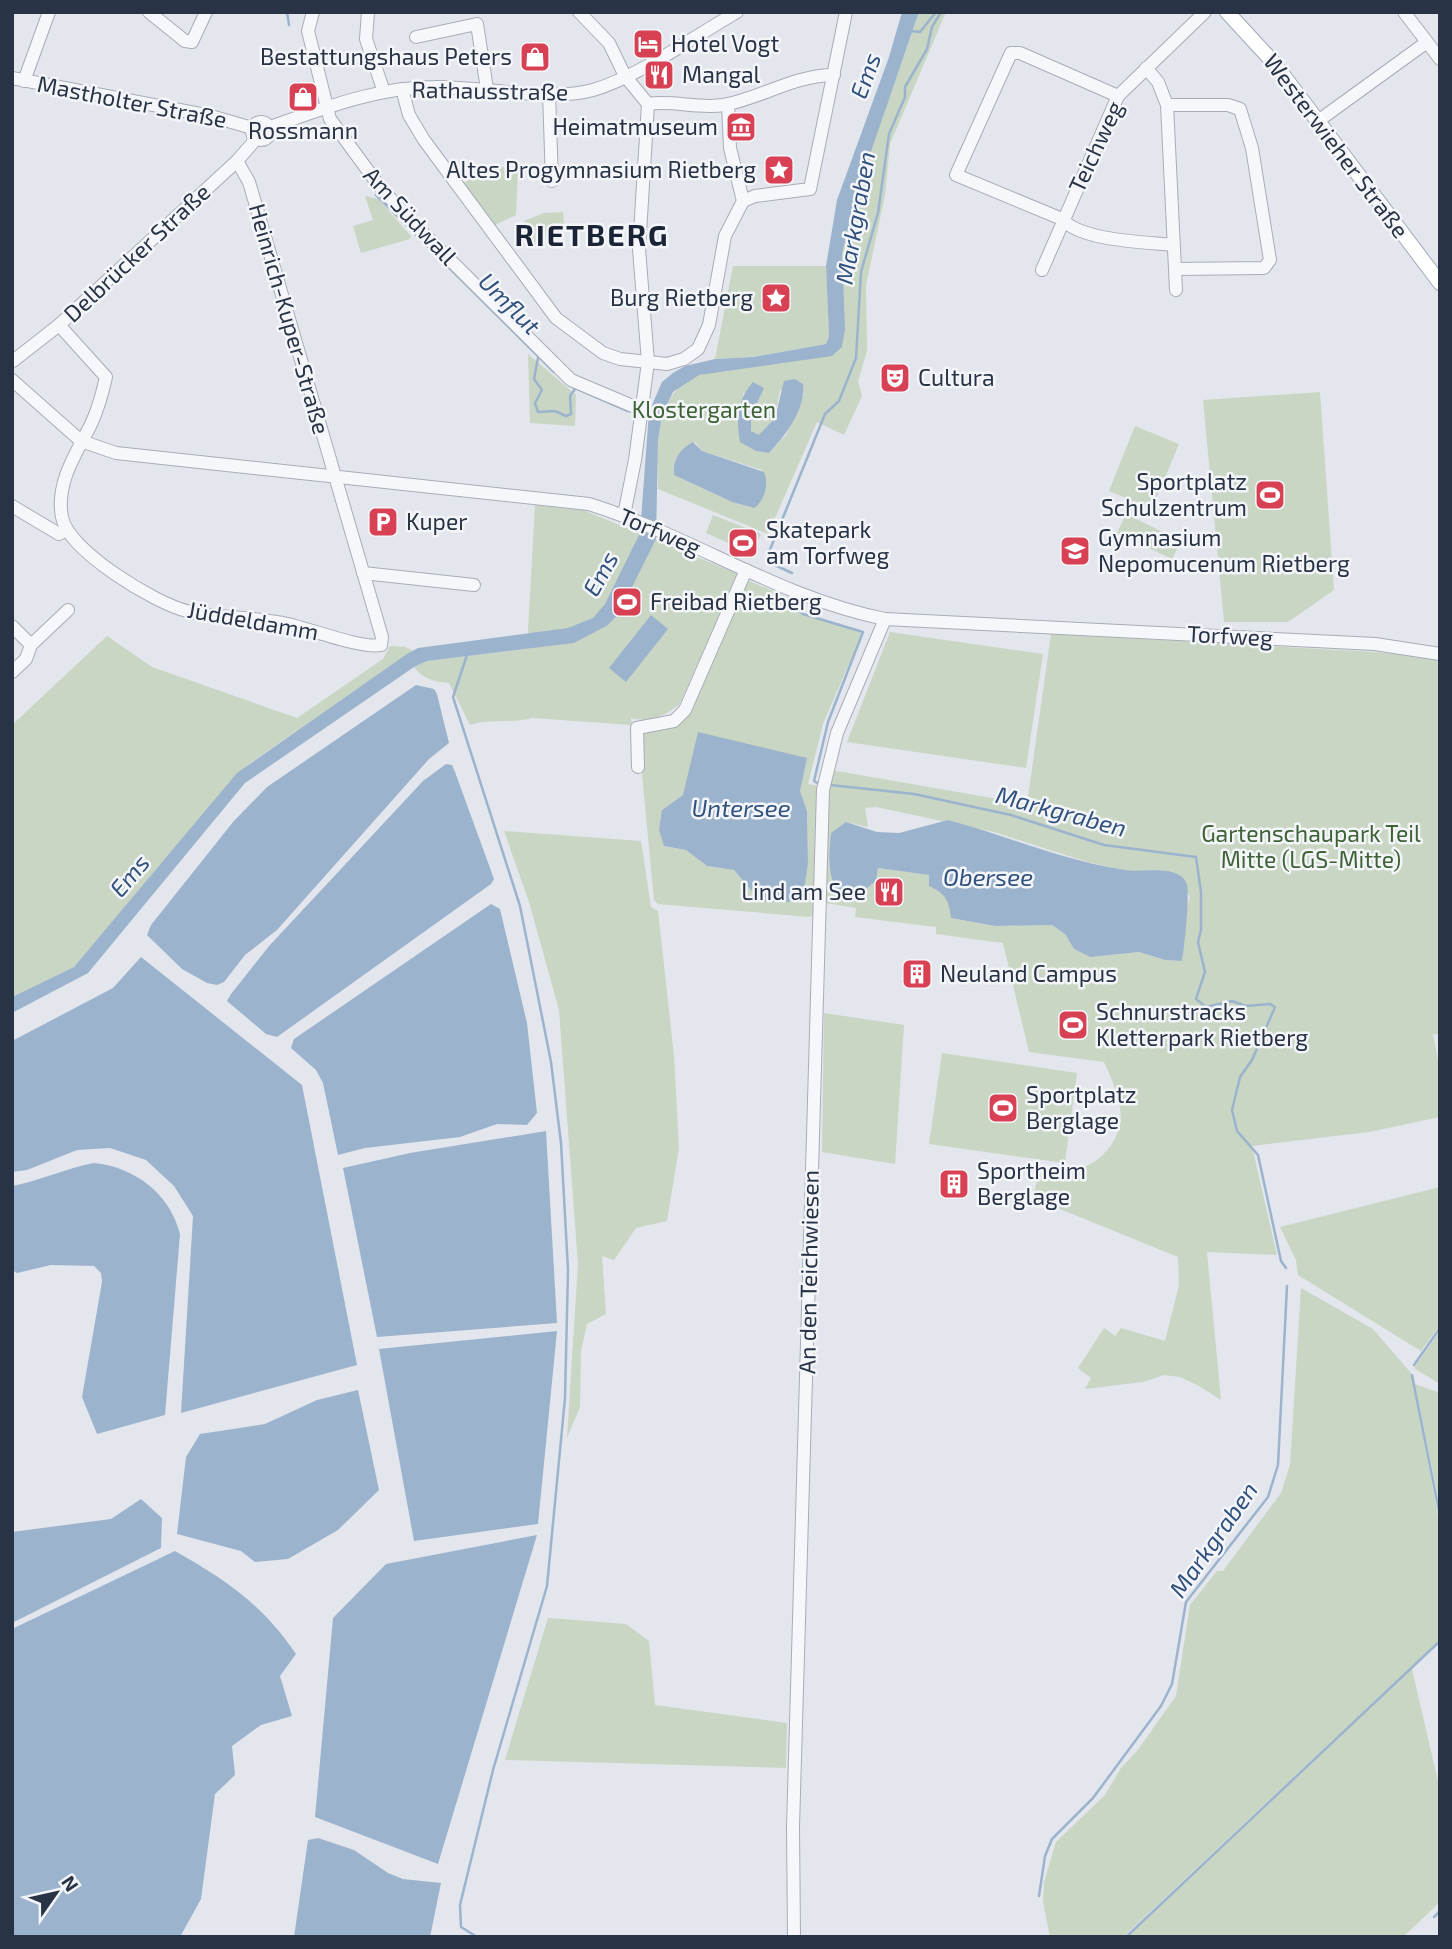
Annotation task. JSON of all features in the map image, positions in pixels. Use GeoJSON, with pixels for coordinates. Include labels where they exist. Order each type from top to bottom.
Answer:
{"type":"FeatureCollection","features":[{"type":"Feature","properties":{"kind":"main road","name":"Westerwieher Straße"},"geometry":{"type":"LineString","coordinates":[[1227,12],[1274,62],[1440,283]]}},
{"type":"Feature","properties":{"kind":"street"},"geometry":{"type":"LineString","coordinates":[[18,79],[49,12]]}},
{"type":"Feature","properties":{"kind":"street"},"geometry":{"type":"LineString","coordinates":[[149,12],[185,41],[192,42],[206,12]]}},
{"type":"Feature","properties":{"kind":"street","name":"Am Südwall"},"geometry":{"type":"LineString","coordinates":[[313,12],[308,32],[326,108],[337,133],[407,218],[571,380],[642,410]]}},
{"type":"Feature","properties":{"kind":"street"},"geometry":{"type":"LineString","coordinates":[[368,12],[366,40],[384,92]]}},
{"type":"Feature","properties":{"kind":"street"},"geometry":{"type":"LineString","coordinates":[[579,12],[608,43],[625,76],[648,104],[639,249],[649,362],[628,514]]}},
{"type":"Feature","properties":{"kind":"street","name":"Rathausstraße"},"geometry":{"type":"LineString","coordinates":[[270,127],[326,108],[402,89],[487,89],[549,93],[590,91],[625,76],[737,12]]}},
{"type":"Feature","properties":{"kind":"street"},"geometry":{"type":"LineString","coordinates":[[402,89],[410,115],[424,140],[556,318],[603,353],[620,359],[667,364],[684,359],[698,349],[709,325],[725,236],[743,201],[755,196],[810,189],[846,12]]}},
{"type":"Feature","properties":{"kind":"street","name":"Teichweg"},"geometry":{"type":"LineString","coordinates":[[1042,270],[1118,96],[1205,12]]}},
{"type":"Feature","properties":{"kind":"street"},"geometry":{"type":"LineString","coordinates":[[1404,12],[1440,59]]}},
{"type":"Feature","properties":{"kind":"street"},"geometry":{"type":"LineString","coordinates":[[416,37],[477,24],[487,89]]}},
{"type":"Feature","properties":{"kind":"street"},"geometry":{"type":"LineString","coordinates":[[1318,121],[1427,42]]}},
{"type":"Feature","properties":{"kind":"street"},"geometry":{"type":"LineString","coordinates":[[1118,96],[1020,53],[1012,53],[1006,59],[956,175],[1062,219],[1070,228],[1114,239],[1173,246]]}},
{"type":"Feature","properties":{"kind":"street"},"geometry":{"type":"LineString","coordinates":[[1146,68],[1158,82],[1167,105],[1176,290]]}},
{"type":"Feature","properties":{"kind":"street"},"geometry":{"type":"LineString","coordinates":[[648,104],[660,102],[712,107],[728,104],[773,87],[834,75]]}},
{"type":"Feature","properties":{"kind":"street","name":"Mastholter Straße"},"geometry":{"type":"LineString","coordinates":[[18,79],[211,117],[254,133]]}},
{"type":"Feature","properties":{"kind":"street"},"geometry":{"type":"LineString","coordinates":[[549,93],[552,181]]}},
{"type":"Feature","properties":{"kind":"street"},"geometry":{"type":"LineString","coordinates":[[728,104],[730,148],[743,201]]}},
{"type":"Feature","properties":{"kind":"street"},"geometry":{"type":"LineString","coordinates":[[1167,105],[1228,105],[1240,109],[1252,148],[1270,260],[1264,268],[1175,269]]}},
{"type":"Feature","properties":{"kind":"street","name":"Delbrücker Straße"},"geometry":{"type":"LineString","coordinates":[[12,361],[59,325],[237,161],[254,133],[269,136],[270,127]]}},
{"type":"Feature","properties":{"kind":"street","name":"Heinrich-Kuper-Straße"},"geometry":{"type":"LineString","coordinates":[[237,161],[249,182],[382,637],[381,645]]}},
{"type":"Feature","properties":{"kind":"street"},"geometry":{"type":"LineString","coordinates":[[59,325],[106,377],[88,430],[72,456],[62,492],[61,517],[66,530]]}},
{"type":"Feature","properties":{"kind":"street"},"geometry":{"type":"LineString","coordinates":[[12,361],[16,368],[12,380]]}},
{"type":"Feature","properties":{"kind":"street","name":"Torfweg"},"geometry":{"type":"LineString","coordinates":[[12,380],[81,441],[116,453],[335,479],[568,500],[628,514],[822,603],[886,619],[1375,644],[1440,654]]}},
{"type":"Feature","properties":{"kind":"street","name":"Jüddeldamm"},"geometry":{"type":"LineString","coordinates":[[12,506],[59,534],[66,530],[78,544],[111,569],[169,606],[187,611],[262,619],[373,646],[381,645]]}},
{"type":"Feature","properties":{"kind":"street"},"geometry":{"type":"LineString","coordinates":[[638,767],[637,728],[674,721],[685,710],[746,570]]}},
{"type":"Feature","properties":{"kind":"street"},"geometry":{"type":"LineString","coordinates":[[363,573],[474,585]]}},
{"type":"Feature","properties":{"kind":"street"},"geometry":{"type":"LineString","coordinates":[[12,672],[26,659],[31,645],[68,610]]}},
{"type":"Feature","properties":{"kind":"street","name":"An den Teichwiesen"},"geometry":{"type":"LineString","coordinates":[[794,1937],[793,1827],[823,790],[837,733],[886,619]]}},
{"type":"Feature","properties":{"kind":"street"},"geometry":{"type":"LineString","coordinates":[[12,626],[31,645]]}},
{"type":"Feature","properties":{"kind":"green space","name":"Klostergarten"},"geometry":{"type":"Polygon","coordinates":[[[919,12],[946,12],[890,144],[885,195],[866,285],[867,351],[858,381],[862,396],[844,435],[817,422],[768,534],[658,489],[660,423],[672,395],[683,384],[699,375],[842,347],[842,251],[857,190],[919,12]],[[780,390],[775,418],[759,436],[752,431],[756,451],[769,453],[786,435],[804,394],[780,390]],[[743,393],[751,429],[751,417],[761,395],[743,393]],[[695,442],[681,451],[676,459],[674,475],[729,501],[753,508],[764,490],[762,470],[702,451],[695,442]]]}},
{"type":"Feature","properties":{"kind":"green space"},"geometry":{"type":"Polygon","coordinates":[[[490,167],[518,168],[516,215],[495,225],[464,183],[490,167]]]}},
{"type":"Feature","properties":{"kind":"green space"},"geometry":{"type":"Polygon","coordinates":[[[365,196],[378,199],[411,236],[410,239],[361,253],[353,226],[373,220],[365,196]]]}},
{"type":"Feature","properties":{"kind":"green space"},"geometry":{"type":"Polygon","coordinates":[[[563,212],[564,226],[534,244],[524,221],[544,213],[563,212]]]}},
{"type":"Feature","properties":{"kind":"green space"},"geometry":{"type":"Polygon","coordinates":[[[733,266],[826,266],[829,336],[826,344],[753,357],[715,359],[733,266]]]}},
{"type":"Feature","properties":{"kind":"green space"},"geometry":{"type":"Polygon","coordinates":[[[528,354],[576,395],[575,426],[530,423],[528,354]]]}},
{"type":"Feature","properties":{"kind":"green space","name":"Sportplatz Schulzentrum"},"geometry":{"type":"Polygon","coordinates":[[[1320,392],[1334,590],[1288,622],[1224,622],[1203,400],[1320,392]]]}},
{"type":"Feature","properties":{"kind":"green space"},"geometry":{"type":"Polygon","coordinates":[[[1135,426],[1179,444],[1152,509],[1109,491],[1135,426]]]}},
{"type":"Feature","properties":{"kind":"green space","name":"Freibad Rietberg"},"geometry":{"type":"Polygon","coordinates":[[[535,505],[583,510],[738,574],[679,705],[656,718],[631,718],[632,725],[532,718],[470,725],[449,683],[430,679],[414,667],[427,661],[532,648],[528,631],[535,505]]]}},
{"type":"Feature","properties":{"kind":"green space"},"geometry":{"type":"Polygon","coordinates":[[[1126,514],[1181,541],[1172,559],[1117,533],[1126,514]]]}},
{"type":"Feature","properties":{"kind":"green space","name":"Skatepark am Torfweg"},"geometry":{"type":"Polygon","coordinates":[[[713,515],[761,534],[751,553],[706,533],[713,515]]]}},
{"type":"Feature","properties":{"kind":"green space"},"geometry":{"type":"Polygon","coordinates":[[[747,580],[792,599],[791,610],[860,631],[861,636],[823,724],[808,784],[818,786],[815,914],[810,917],[658,904],[654,900],[639,743],[642,733],[684,720],[747,580]],[[800,791],[683,795],[662,810],[664,846],[686,850],[707,866],[734,870],[761,902],[808,863],[807,811],[800,791]]]}},
{"type":"Feature","properties":{"kind":"green space"},"geometry":{"type":"Polygon","coordinates":[[[890,632],[1043,654],[1026,768],[847,742],[890,632]]]}},
{"type":"Feature","properties":{"kind":"green space","name":"Gartenschaupark Teil Mitte (LGS-Mitte)"},"geometry":{"type":"Polygon","coordinates":[[[1051,634],[1376,652],[1440,659],[1440,1035],[1433,1034],[1440,1071],[1440,1117],[1369,1132],[1252,1146],[1277,1255],[1207,1252],[1221,1400],[1180,1377],[1164,1375],[1143,1382],[1085,1389],[1091,1378],[1078,1368],[1104,1328],[1115,1336],[1121,1328],[1165,1341],[1179,1285],[1178,1257],[1033,1198],[1039,1173],[1065,1173],[1089,1165],[1100,1158],[1115,1138],[1121,1118],[1119,1101],[1104,1062],[1029,1052],[1003,943],[936,934],[936,927],[855,917],[856,908],[825,903],[827,794],[831,770],[1027,804],[1051,634]],[[876,807],[865,808],[868,827],[846,822],[867,888],[876,881],[878,868],[930,875],[949,902],[951,918],[995,926],[1052,925],[1065,934],[1074,949],[1090,957],[1139,952],[1165,960],[1182,961],[1185,916],[1190,897],[1176,874],[1128,871],[1087,862],[994,832],[876,807]]]}},
{"type":"Feature","properties":{"kind":"green space"},"geometry":{"type":"Polygon","coordinates":[[[107,636],[152,667],[297,718],[383,659],[390,646],[405,647],[413,651],[250,763],[74,967],[12,997],[12,725],[107,636]]]}},
{"type":"Feature","properties":{"kind":"green space"},"geometry":{"type":"Polygon","coordinates":[[[504,831],[641,841],[651,907],[658,911],[674,1056],[679,1148],[667,1221],[636,1228],[614,1260],[602,1256],[606,1314],[587,1324],[581,1351],[580,1407],[567,1438],[578,1264],[559,1010],[529,902],[504,831]]]}},
{"type":"Feature","properties":{"kind":"green space"},"geometry":{"type":"Polygon","coordinates":[[[824,1013],[904,1025],[895,1164],[822,1152],[824,1013]]]}},
{"type":"Feature","properties":{"kind":"green space","name":"Sportplatz Berglage"},"geometry":{"type":"Polygon","coordinates":[[[942,1053],[1077,1073],[1065,1163],[929,1144],[942,1053]]]}},
{"type":"Feature","properties":{"kind":"green space"},"geometry":{"type":"Polygon","coordinates":[[[1440,1187],[1440,1325],[1421,1351],[1298,1275],[1296,1260],[1280,1227],[1440,1187]]]}},
{"type":"Feature","properties":{"kind":"green space"},"geometry":{"type":"Polygon","coordinates":[[[1301,1288],[1373,1329],[1411,1373],[1440,1526],[1440,1640],[1123,1937],[1050,1937],[1043,1902],[1044,1882],[1056,1842],[1105,1795],[1121,1768],[1137,1751],[1176,1696],[1190,1605],[1217,1571],[1223,1571],[1281,1493],[1290,1465],[1301,1288]]]}},
{"type":"Feature","properties":{"kind":"green space"},"geometry":{"type":"Polygon","coordinates":[[[1440,1331],[1440,1384],[1414,1368],[1440,1331]]]}},
{"type":"Feature","properties":{"kind":"green space"},"geometry":{"type":"Polygon","coordinates":[[[1415,1384],[1440,1393],[1440,1506],[1415,1384]]]}},
{"type":"Feature","properties":{"kind":"green space"},"geometry":{"type":"Polygon","coordinates":[[[548,1618],[626,1624],[649,1641],[655,1705],[787,1723],[786,1768],[505,1760],[548,1618]]]}},
{"type":"Feature","properties":{"kind":"green space"},"geometry":{"type":"Polygon","coordinates":[[[1412,1669],[1440,1790],[1440,1902],[1403,1937],[1127,1937],[1412,1669]]]}},
{"type":"Feature","properties":{"kind":"water"},"geometry":{"type":"Polygon","coordinates":[[[902,12],[919,12],[855,198],[842,254],[845,329],[842,347],[832,356],[699,375],[673,392],[662,415],[658,440],[656,539],[619,613],[608,625],[574,643],[427,661],[414,667],[245,783],[88,973],[12,1013],[12,997],[74,967],[237,773],[407,654],[418,648],[568,628],[593,618],[605,604],[640,533],[649,412],[662,382],[685,366],[715,359],[753,357],[826,344],[829,336],[826,266],[837,200],[889,57],[902,12]]]}},
{"type":"Feature","properties":{"kind":"water"},"geometry":{"type":"Polygon","coordinates":[[[795,379],[803,384],[798,412],[788,430],[769,453],[756,451],[740,442],[739,410],[753,382],[764,388],[751,417],[751,431],[759,435],[775,418],[784,381],[795,379]]]}},
{"type":"Feature","properties":{"kind":"water"},"geometry":{"type":"Polygon","coordinates":[[[693,442],[702,451],[764,472],[765,492],[758,505],[754,508],[732,502],[674,475],[674,464],[678,456],[693,442]]]}},
{"type":"Feature","properties":{"kind":"water"},"geometry":{"type":"Polygon","coordinates":[[[651,615],[668,629],[626,682],[609,668],[651,615]]]}},
{"type":"Feature","properties":{"kind":"water"},"geometry":{"type":"Polygon","coordinates":[[[416,685],[434,689],[437,694],[449,743],[429,759],[277,930],[245,955],[224,982],[217,985],[207,983],[182,969],[147,935],[151,925],[233,822],[267,787],[416,685]]]}},
{"type":"Feature","properties":{"kind":"water","name":"Untersee"},"geometry":{"type":"Polygon","coordinates":[[[698,732],[807,758],[800,791],[807,811],[808,863],[803,898],[787,902],[761,902],[734,870],[707,866],[686,850],[664,846],[659,830],[662,810],[683,795],[698,732]]]}},
{"type":"Feature","properties":{"kind":"water"},"geometry":{"type":"Polygon","coordinates":[[[446,764],[452,765],[455,772],[494,879],[491,884],[277,1037],[266,1034],[227,1001],[231,994],[270,945],[423,781],[446,764]]]}},
{"type":"Feature","properties":{"kind":"water","name":"Obersee"},"geometry":{"type":"Polygon","coordinates":[[[948,820],[1080,861],[1125,870],[1167,871],[1181,876],[1186,882],[1188,896],[1182,961],[1165,960],[1139,952],[1090,957],[1074,949],[1065,934],[1052,925],[995,926],[951,918],[945,898],[929,886],[929,875],[878,868],[876,881],[867,888],[862,898],[845,901],[839,894],[830,869],[831,833],[846,822],[877,832],[899,833],[948,820]]]}},
{"type":"Feature","properties":{"kind":"water"},"geometry":{"type":"Polygon","coordinates":[[[491,904],[500,909],[527,1023],[537,1113],[527,1125],[497,1124],[460,1137],[365,1148],[338,1155],[323,1083],[316,1070],[291,1048],[294,1039],[491,904]]]}},
{"type":"Feature","properties":{"kind":"water"},"geometry":{"type":"Polygon","coordinates":[[[141,957],[302,1085],[357,1365],[181,1413],[193,1216],[174,1186],[146,1160],[110,1148],[77,1150],[27,1170],[12,1172],[12,1041],[113,988],[141,957]]]}},
{"type":"Feature","properties":{"kind":"water"},"geometry":{"type":"Polygon","coordinates":[[[546,1131],[557,1323],[377,1337],[343,1168],[410,1153],[546,1131]]]}},
{"type":"Feature","properties":{"kind":"water"},"geometry":{"type":"Polygon","coordinates":[[[94,1163],[123,1170],[149,1185],[168,1207],[180,1234],[165,1415],[97,1434],[82,1397],[102,1282],[101,1273],[94,1266],[51,1265],[17,1273],[12,1270],[12,1186],[94,1163]]]}},
{"type":"Feature","properties":{"kind":"water"},"geometry":{"type":"Polygon","coordinates":[[[557,1331],[538,1524],[414,1541],[379,1349],[557,1331]]]}},
{"type":"Feature","properties":{"kind":"water"},"geometry":{"type":"Polygon","coordinates":[[[358,1390],[379,1490],[338,1530],[288,1559],[255,1562],[241,1551],[177,1534],[186,1457],[200,1434],[265,1424],[317,1400],[358,1390]]]}},
{"type":"Feature","properties":{"kind":"water"},"geometry":{"type":"Polygon","coordinates":[[[141,1499],[162,1518],[161,1548],[12,1623],[12,1532],[111,1519],[141,1499]]]}},
{"type":"Feature","properties":{"kind":"water"},"geometry":{"type":"Polygon","coordinates":[[[537,1535],[438,1864],[315,1817],[333,1618],[386,1564],[537,1535]]]}},
{"type":"Feature","properties":{"kind":"water"},"geometry":{"type":"Polygon","coordinates":[[[175,1551],[211,1572],[242,1595],[270,1621],[296,1654],[280,1676],[292,1716],[261,1725],[232,1746],[235,1775],[215,1794],[201,1899],[180,1937],[12,1937],[12,1629],[175,1551]]]}},
{"type":"Feature","properties":{"kind":"water"},"geometry":{"type":"Polygon","coordinates":[[[318,1838],[354,1850],[388,1873],[403,1879],[441,1883],[430,1937],[294,1937],[308,1840],[318,1838]]]}},
{"type":"Feature","properties":{"kind":"waterway","name":"Umflut"},"geometry":{"type":"LineString","coordinates":[[287,12],[289,25]]}},
{"type":"Feature","properties":{"kind":"waterway"},"geometry":{"type":"LineString","coordinates":[[911,31],[920,32],[936,12]]}},
{"type":"Feature","properties":{"kind":"waterway","name":"Markgraben"},"geometry":{"type":"LineString","coordinates":[[792,573],[768,562],[767,557],[825,414],[839,401],[856,358],[861,272],[878,213],[889,134],[905,97],[905,87],[927,49],[932,27],[941,12]]}},
{"type":"Feature","properties":{"kind":"waterway","name":"Umflut"},"geometry":{"type":"LineString","coordinates":[[376,195],[554,372]]}},
{"type":"Feature","properties":{"kind":"waterway"},"geometry":{"type":"LineString","coordinates":[[538,358],[534,379],[542,390],[535,403],[538,412],[555,411],[566,416],[571,414],[570,396],[575,389]]}},
{"type":"Feature","properties":{"kind":"waterway","name":"Umflut"},"geometry":{"type":"LineString","coordinates":[[573,387],[628,411]]}},
{"type":"Feature","properties":{"kind":"waterway","name":"Markgraben"},"geometry":{"type":"LineString","coordinates":[[794,606],[803,614],[863,632],[828,722],[814,781],[819,784]]}},
{"type":"Feature","properties":{"kind":"waterway"},"geometry":{"type":"LineString","coordinates":[[467,655],[453,697],[520,906],[551,1062],[561,1143],[568,1270],[565,1398],[547,1586],[493,1770],[460,1905],[461,1927],[477,1937]]}},
{"type":"Feature","properties":{"kind":"waterway","name":"Markgraben"},"geometry":{"type":"LineString","coordinates":[[830,785],[914,794],[1011,815],[1104,845],[1196,857],[1201,892],[1201,930],[1198,942],[1205,972],[1196,999],[1206,1007],[1232,1001],[1246,1006],[1270,1004],[1275,1007],[1252,1060],[1240,1077],[1232,1110],[1237,1131],[1258,1155],[1281,1261],[1286,1268]]}},
{"type":"Feature","properties":{"kind":"waterway","name":"Markgraben"},"geometry":{"type":"LineString","coordinates":[[1039,1896],[1045,1856],[1052,1839],[1093,1798],[1161,1706],[1172,1684],[1186,1602],[1268,1497],[1278,1465],[1287,1286]]}},
{"type":"Feature","properties":{"kind":"waterway"},"geometry":{"type":"LineString","coordinates":[[1414,1365],[1440,1328]]}},
{"type":"Feature","properties":{"kind":"waterway"},"geometry":{"type":"LineString","coordinates":[[1412,1375],[1440,1516]]}},
{"type":"Feature","properties":{"kind":"waterway"},"geometry":{"type":"LineString","coordinates":[[1126,1937],[1440,1641]]}},
{"type":"Feature","properties":{"kind":"waterway"},"geometry":{"type":"LineString","coordinates":[[1434,1917],[1440,1911]]}},
{"type":"Feature","properties":{"kind":"place","name":"Hotel Vogt"},"geometry":{"type":"Point","coordinates":[648,44]}},
{"type":"Feature","properties":{"kind":"place","name":"Bestattungshaus Peters"},"geometry":{"type":"Point","coordinates":[535,57]}},
{"type":"Feature","properties":{"kind":"place","name":"Mangal"},"geometry":{"type":"Point","coordinates":[659,75]}},
{"type":"Feature","properties":{"kind":"place","name":"Rossmann"},"geometry":{"type":"Point","coordinates":[303,97]}},
{"type":"Feature","properties":{"kind":"place","name":"Heimatmuseum"},"geometry":{"type":"Point","coordinates":[741,127]}},
{"type":"Feature","properties":{"kind":"place","name":"Altes Progymnasium Rietberg"},"geometry":{"type":"Point","coordinates":[779,170]}},
{"type":"Feature","properties":{"kind":"place","name":"Burg Rietberg"},"geometry":{"type":"Point","coordinates":[776,298]}},
{"type":"Feature","properties":{"kind":"place","name":"Cultura"},"geometry":{"type":"Point","coordinates":[895,378]}},
{"type":"Feature","properties":{"kind":"place","name":"Sportplatz Schulzentrum"},"geometry":{"type":"Point","coordinates":[1270,495]}},
{"type":"Feature","properties":{"kind":"place","name":"Kuper"},"geometry":{"type":"Point","coordinates":[383,522]}},
{"type":"Feature","properties":{"kind":"place","name":"Skatepark am Torfweg"},"geometry":{"type":"Point","coordinates":[743,543]}},
{"type":"Feature","properties":{"kind":"place","name":"Gymnasium Nepomucenum Rietberg"},"geometry":{"type":"Point","coordinates":[1075,551]}},
{"type":"Feature","properties":{"kind":"place","name":"Freibad Rietberg"},"geometry":{"type":"Point","coordinates":[627,602]}},
{"type":"Feature","properties":{"kind":"place","name":"Lind am See"},"geometry":{"type":"Point","coordinates":[889,892]}},
{"type":"Feature","properties":{"kind":"place","name":"Neuland Campus"},"geometry":{"type":"Point","coordinates":[917,974]}},
{"type":"Feature","properties":{"kind":"place","name":"Schnurstracks Kletterpark Rietberg"},"geometry":{"type":"Point","coordinates":[1073,1025]}},
{"type":"Feature","properties":{"kind":"place","name":"Sportplatz Berglage"},"geometry":{"type":"Point","coordinates":[1003,1108]}},
{"type":"Feature","properties":{"kind":"place","name":"Sportheim Berglage"},"geometry":{"type":"Point","coordinates":[954,1184]}},
{"type":"Feature","properties":{"kind":"district","name":"RIETBERG"},"geometry":{"type":"Point","coordinates":[592,236]}},
{"type":"Feature","properties":{"kind":"water label","name":"Ems"},"geometry":{"type":"Point","coordinates":[866,76]}},
{"type":"Feature","properties":{"kind":"water label","name":"Ems"},"geometry":{"type":"Point","coordinates":[601,574]}},
{"type":"Feature","properties":{"kind":"water label","name":"Ems"},"geometry":{"type":"Point","coordinates":[130,876]}}]}
